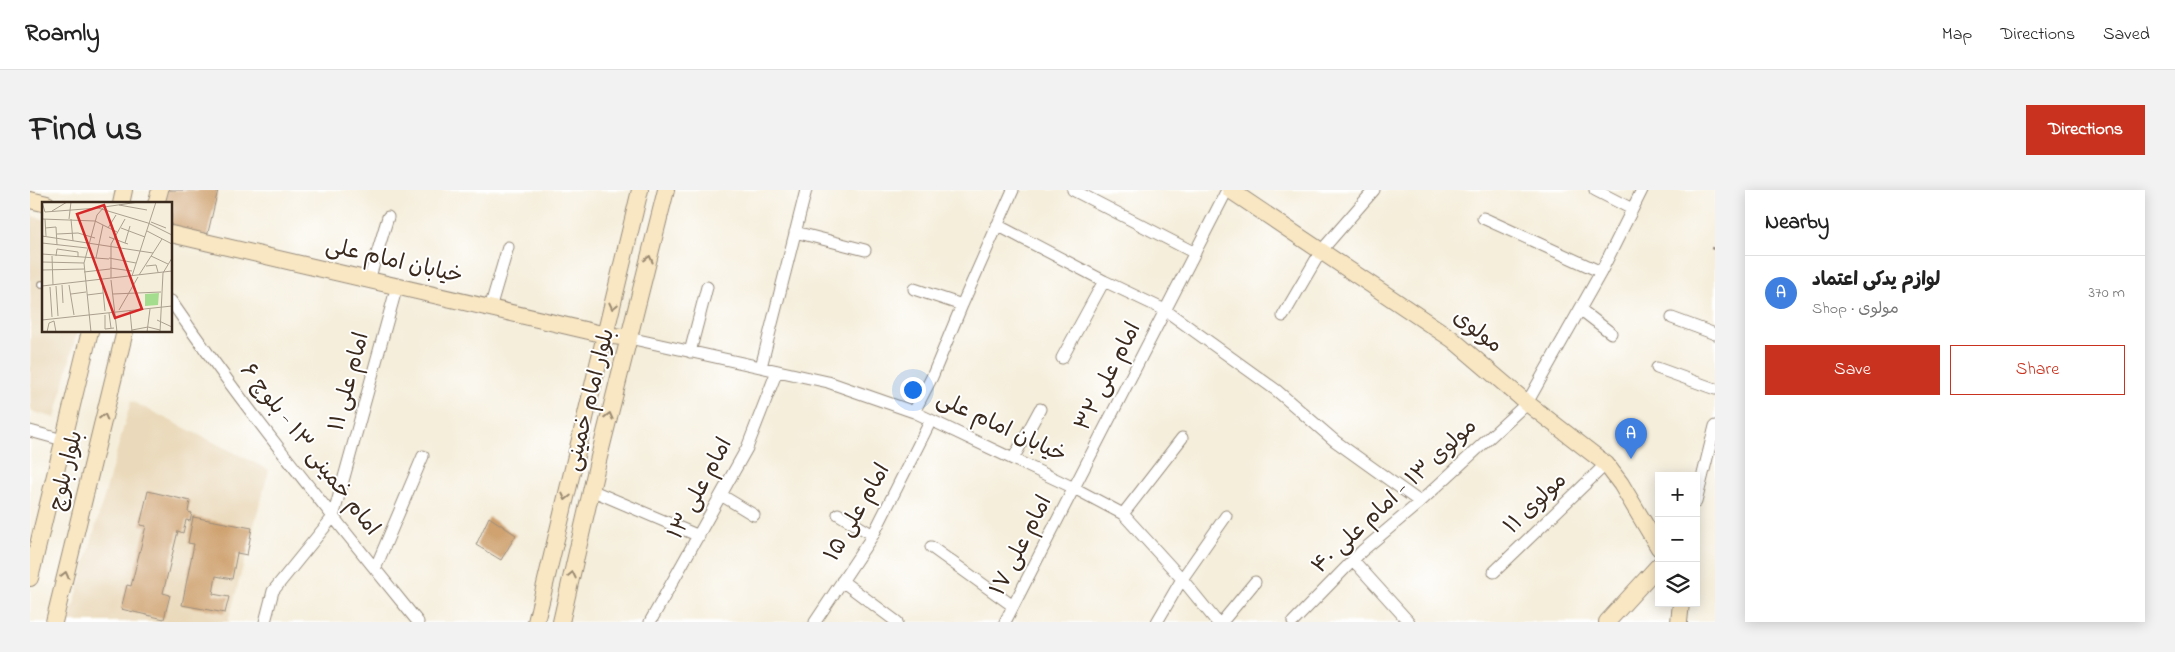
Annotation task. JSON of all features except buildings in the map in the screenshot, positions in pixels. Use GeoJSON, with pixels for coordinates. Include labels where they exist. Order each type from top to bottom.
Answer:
{"type":"FeatureCollection","features":[{"type":"Feature","properties":{"kind":"main road","name":"بلوار امام خمینی"},"geometry":{"type":"LineString","coordinates":[[536,622],[606,335],[638,190]]}},
{"type":"Feature","properties":{"kind":"main road","name":"بلوار امام خمینی"},"geometry":{"type":"LineString","coordinates":[[561,622],[591,490],[666,190]]}},
{"type":"Feature","properties":{"kind":"main road","name":"مولوی"},"geometry":{"type":"LineString","coordinates":[[1229,190],[1452,339],[1527,402],[1606,464],[1621,484],[1655,541]]}},
{"type":"Feature","properties":{"kind":"main road","name":"خیابان امام علی"},"geometry":{"type":"LineString","coordinates":[[172,234],[606,335],[629,338]]}},
{"type":"Feature","properties":{"kind":"main road","name":"بلوار بلوچ"},"geometry":{"type":"LineString","coordinates":[[30,578],[90,332]]}},
{"type":"Feature","properties":{"kind":"main road","name":"بلوار بلوچ"},"geometry":{"type":"LineString","coordinates":[[54,622],[125,332]]}},
{"type":"Feature","properties":{"kind":"main road"},"geometry":{"type":"LineString","coordinates":[[1607,622],[1655,569]]}},
{"type":"Feature","properties":{"kind":"main road"},"geometry":{"type":"LineString","coordinates":[[1679,622],[1681,607]]}},
{"type":"Feature","properties":{"kind":"street"},"geometry":{"type":"LineString","coordinates":[[761,367],[806,190]]}},
{"type":"Feature","properties":{"kind":"street"},"geometry":{"type":"LineString","coordinates":[[914,412],[932,377],[1013,190]]}},
{"type":"Feature","properties":{"kind":"street"},"geometry":{"type":"LineString","coordinates":[[1073,190],[1195,253]]}},
{"type":"Feature","properties":{"kind":"street","name":"امام علی ۳۲"},"geometry":{"type":"LineString","coordinates":[[1074,488],[1229,190]]}},
{"type":"Feature","properties":{"kind":"street"},"geometry":{"type":"LineString","coordinates":[[1283,316],[1321,251],[1374,190]]}},
{"type":"Feature","properties":{"kind":"street"},"geometry":{"type":"LineString","coordinates":[[1595,190],[1632,209]]}},
{"type":"Feature","properties":{"kind":"street","name":"مولوی ۱۳ - امام علی ۴۰"},"geometry":{"type":"LineString","coordinates":[[1293,622],[1353,560],[1420,502],[1527,402],[1601,272],[1642,190]]}},
{"type":"Feature","properties":{"kind":"street"},"geometry":{"type":"LineString","coordinates":[[369,280],[388,217]]}},
{"type":"Feature","properties":{"kind":"street"},"geometry":{"type":"LineString","coordinates":[[1483,218],[1601,272]]}},
{"type":"Feature","properties":{"kind":"street"},"geometry":{"type":"LineString","coordinates":[[997,225],[1104,281],[1165,310],[1276,390],[1335,441],[1420,502]]}},
{"type":"Feature","properties":{"kind":"street"},"geometry":{"type":"LineString","coordinates":[[795,232],[865,250]]}},
{"type":"Feature","properties":{"kind":"street"},"geometry":{"type":"LineString","coordinates":[[490,308],[508,247]]}},
{"type":"Feature","properties":{"kind":"street"},"geometry":{"type":"LineString","coordinates":[[1062,358],[1104,281]]}},
{"type":"Feature","properties":{"kind":"street","name":"امام علی ۱۱"},"geometry":{"type":"LineString","coordinates":[[333,517],[396,286]]}},
{"type":"Feature","properties":{"kind":"street"},"geometry":{"type":"LineString","coordinates":[[690,352],[707,287]]}},
{"type":"Feature","properties":{"kind":"street"},"geometry":{"type":"LineString","coordinates":[[914,289],[962,305]]}},
{"type":"Feature","properties":{"kind":"street","name":"امام خمینی ۱۳ - بلوچ ۶"},"geometry":{"type":"LineString","coordinates":[[172,302],[193,333],[333,517],[418,622]]}},
{"type":"Feature","properties":{"kind":"street"},"geometry":{"type":"LineString","coordinates":[[1580,309],[1611,333]]}},
{"type":"Feature","properties":{"kind":"street"},"geometry":{"type":"LineString","coordinates":[[1672,318],[1715,334]]}},
{"type":"Feature","properties":{"kind":"street","name":"خیابان امام علی"},"geometry":{"type":"LineString","coordinates":[[629,338],[828,382],[914,412],[1074,488],[1123,514],[1182,579],[1217,622]]}},
{"type":"Feature","properties":{"kind":"street"},"geometry":{"type":"LineString","coordinates":[[1656,368],[1715,388]]}},
{"type":"Feature","properties":{"kind":"street","name":"امام علی ۱۳"},"geometry":{"type":"LineString","coordinates":[[650,622],[747,448],[777,371]]}},
{"type":"Feature","properties":{"kind":"street"},"geometry":{"type":"LineString","coordinates":[[1013,459],[1040,409]]}},
{"type":"Feature","properties":{"kind":"street","name":"امام علی ۱۵"},"geometry":{"type":"LineString","coordinates":[[815,622],[873,534],[931,420]]}},
{"type":"Feature","properties":{"kind":"street"},"geometry":{"type":"LineString","coordinates":[[1700,490],[1711,456],[1715,426]]}},
{"type":"Feature","properties":{"kind":"street"},"geometry":{"type":"LineString","coordinates":[[30,431],[63,440]]}},
{"type":"Feature","properties":{"kind":"street"},"geometry":{"type":"LineString","coordinates":[[1123,514],[1182,438]]}},
{"type":"Feature","properties":{"kind":"street"},"geometry":{"type":"LineString","coordinates":[[375,569],[423,456]]}},
{"type":"Feature","properties":{"kind":"street","name":"مولوی ۱۱"},"geometry":{"type":"LineString","coordinates":[[1494,572],[1606,464]]}},
{"type":"Feature","properties":{"kind":"street","name":"امام علی ۱۷"},"geometry":{"type":"LineString","coordinates":[[1005,622],[1074,488]]}},
{"type":"Feature","properties":{"kind":"street"},"geometry":{"type":"LineString","coordinates":[[591,490],[698,536]]}},
{"type":"Feature","properties":{"kind":"street"},"geometry":{"type":"LineString","coordinates":[[721,496],[754,515]]}},
{"type":"Feature","properties":{"kind":"street"},"geometry":{"type":"LineString","coordinates":[[838,514],[873,534]]}},
{"type":"Feature","properties":{"kind":"street"},"geometry":{"type":"LineString","coordinates":[[1157,622],[1182,579],[1226,516]]}},
{"type":"Feature","properties":{"kind":"street"},"geometry":{"type":"LineString","coordinates":[[265,622],[273,591],[333,517]]}},
{"type":"Feature","properties":{"kind":"street"},"geometry":{"type":"LineString","coordinates":[[931,548],[1013,606]]}},
{"type":"Feature","properties":{"kind":"street"},"geometry":{"type":"LineString","coordinates":[[1353,560],[1409,622]]}},
{"type":"Feature","properties":{"kind":"street"},"geometry":{"type":"LineString","coordinates":[[842,581],[897,622]]}},
{"type":"Feature","properties":{"kind":"street"},"geometry":{"type":"LineString","coordinates":[[1222,622],[1255,582]]}},
{"type":"Feature","properties":{"kind":"path"},"geometry":{"type":"LineString","coordinates":[[1711,248],[1715,249]]}},
{"type":"Feature","properties":{"kind":"shaded area"},"geometry":{"type":"Polygon","coordinates":[[[30,216],[42,219],[42,332],[77,332],[55,418],[30,411],[30,216]]]}},
{"type":"Feature","properties":{"kind":"shaded area"},"geometry":{"type":"Polygon","coordinates":[[[131,401],[269,470],[228,622],[69,622],[131,401]]]}},
{"type":"Feature","properties":{"kind":"place","name":"لوازم یدکی اعتماد"},"geometry":{"type":"Point","coordinates":[1631,459]}}]}
